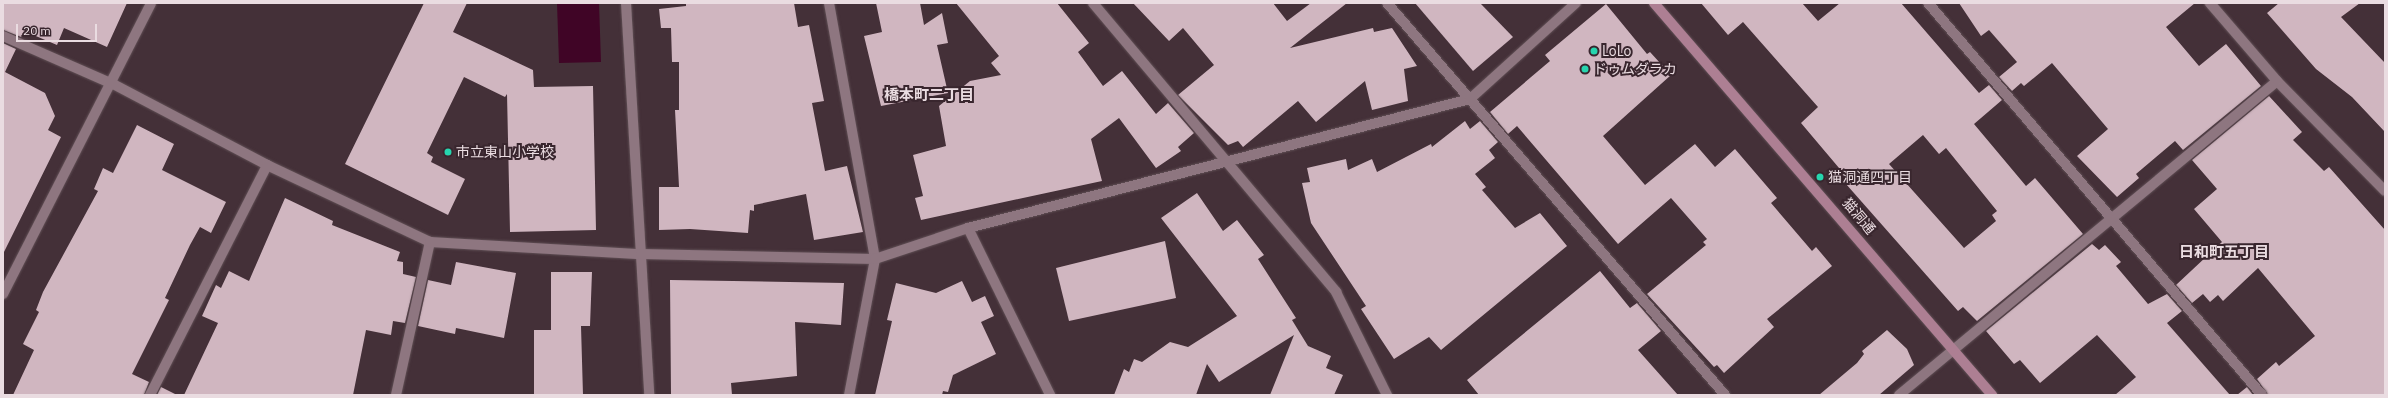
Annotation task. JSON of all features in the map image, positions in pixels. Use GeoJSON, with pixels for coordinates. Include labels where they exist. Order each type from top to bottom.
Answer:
{"type":"FeatureCollection","features":[{"type":"Feature","properties":{"kind":"street"},"geometry":{"type":"LineString","coordinates":[[3,294],[113,84],[151,3]]}},
{"type":"Feature","properties":{"kind":"street"},"geometry":{"type":"LineString","coordinates":[[626,3],[642,254],[649,395]]}},
{"type":"Feature","properties":{"kind":"street"},"geometry":{"type":"LineString","coordinates":[[829,3],[875,259],[849,395]]}},
{"type":"Feature","properties":{"kind":"street"},"geometry":{"type":"LineString","coordinates":[[1093,3],[1336,292],[1387,395]]}},
{"type":"Feature","properties":{"kind":"street"},"geometry":{"type":"LineString","coordinates":[[1387,3],[1725,395]]}},
{"type":"Feature","properties":{"kind":"street"},"geometry":{"type":"LineString","coordinates":[[3,36],[113,84],[267,165],[430,242],[642,254],[875,259],[968,228],[1226,163],[1470,99],[1576,3]]}},
{"type":"Feature","properties":{"kind":"street","name":"猫洞通"},"geometry":{"type":"LineString","coordinates":[[1654,3],[1992,395]]}},
{"type":"Feature","properties":{"kind":"street"},"geometry":{"type":"LineString","coordinates":[[1928,3],[2112,216],[2262,395]]}},
{"type":"Feature","properties":{"kind":"street"},"geometry":{"type":"LineString","coordinates":[[2210,3],[2277,81],[2385,192]]}},
{"type":"Feature","properties":{"kind":"street"},"geometry":{"type":"LineString","coordinates":[[1899,395],[1954,351],[2112,216],[2277,81]]}},
{"type":"Feature","properties":{"kind":"street"},"geometry":{"type":"LineString","coordinates":[[150,395],[267,165]]}},
{"type":"Feature","properties":{"kind":"street"},"geometry":{"type":"LineString","coordinates":[[968,228],[1050,395]]}},
{"type":"Feature","properties":{"kind":"street"},"geometry":{"type":"LineString","coordinates":[[396,395],[430,242]]}},
{"type":"Feature","properties":{"kind":"shaded area"},"geometry":{"type":"Polygon","coordinates":[[[557,3],[599,3],[601,62],[559,63],[557,3]]]}},
{"type":"Feature","properties":{"kind":"building"},"geometry":{"type":"Polygon","coordinates":[[[3,3],[127,3],[107,47],[64,28],[57,45],[24,31],[21,37],[3,30],[3,3]]]}},
{"type":"Feature","properties":{"kind":"building"},"geometry":{"type":"Polygon","coordinates":[[[424,3],[467,3],[453,32],[533,70],[534,87],[593,86],[596,230],[510,232],[507,94],[505,97],[464,77],[427,153],[433,157],[431,162],[465,179],[448,215],[345,164],[424,3]]]}},
{"type":"Feature","properties":{"kind":"building"},"geometry":{"type":"Polygon","coordinates":[[[686,3],[794,3],[798,27],[809,25],[824,101],[812,103],[825,171],[847,166],[863,232],[814,240],[806,194],[754,205],[754,211],[750,210],[748,233],[690,229],[659,230],[659,187],[679,187],[675,110],[679,110],[679,62],[672,62],[671,28],[661,28],[659,9],[686,6],[686,3]]]}},
{"type":"Feature","properties":{"kind":"building"},"geometry":{"type":"Polygon","coordinates":[[[876,3],[920,3],[924,25],[942,13],[948,43],[937,45],[948,93],[881,106],[864,36],[882,32],[876,3]]]}},
{"type":"Feature","properties":{"kind":"building"},"geometry":{"type":"Polygon","coordinates":[[[956,3],[1057,3],[1089,43],[1078,52],[1103,86],[1122,71],[1156,114],[1168,103],[1194,133],[1178,147],[1181,151],[1156,168],[1119,118],[1091,139],[1102,181],[921,220],[915,198],[923,196],[913,155],[946,146],[939,106],[970,81],[1001,75],[991,63],[999,56],[956,3]]]}},
{"type":"Feature","properties":{"kind":"building"},"geometry":{"type":"Polygon","coordinates":[[[1133,3],[1273,3],[1287,21],[1311,3],[1347,3],[1290,48],[1373,28],[1374,32],[1392,28],[1417,66],[1404,69],[1408,101],[1372,110],[1365,81],[1316,122],[1298,101],[1243,147],[1238,141],[1228,145],[1178,95],[1214,65],[1183,28],[1169,41],[1133,3]]]}},
{"type":"Feature","properties":{"kind":"building"},"geometry":{"type":"Polygon","coordinates":[[[1415,3],[1480,3],[1513,37],[1473,71],[1415,3]]]}},
{"type":"Feature","properties":{"kind":"building"},"geometry":{"type":"Polygon","coordinates":[[[1701,3],[1802,3],[1818,21],[1840,3],[1901,3],[1979,93],[1989,85],[2002,100],[1974,124],[2026,186],[2035,178],[2083,234],[1977,321],[1963,307],[1958,311],[1846,184],[1850,181],[1801,123],[1818,107],[1743,22],[1728,35],[1701,3]],[[1923,135],[1889,164],[1964,248],[1996,221],[1992,215],[1997,211],[1946,148],[1939,154],[1923,135]]]}},
{"type":"Feature","properties":{"kind":"building"},"geometry":{"type":"Polygon","coordinates":[[[1959,3],[2195,3],[2166,27],[2199,66],[2226,44],[2261,86],[2183,150],[2175,141],[2136,174],[2139,178],[2117,197],[2077,156],[2108,129],[2052,63],[2024,86],[2021,83],[2012,91],[1999,77],[2017,62],[1989,30],[1981,36],[1959,3]]]}},
{"type":"Feature","properties":{"kind":"building"},"geometry":{"type":"Polygon","coordinates":[[[2279,3],[2360,3],[2341,17],[2385,63],[2385,132],[2352,97],[2316,69],[2267,13],[2279,3]]]}},
{"type":"Feature","properties":{"kind":"building"},"geometry":{"type":"Polygon","coordinates":[[[1606,4],[1647,54],[1650,52],[1671,75],[1603,136],[1645,185],[1695,144],[1715,167],[1735,149],[1777,198],[1771,203],[1812,251],[1816,247],[1832,266],[1767,319],[1774,327],[1724,373],[1717,365],[1714,367],[1647,294],[1706,245],[1703,242],[1707,239],[1671,198],[1618,244],[1517,126],[1508,134],[1490,112],[1550,61],[1545,55],[1606,4]]]}},
{"type":"Feature","properties":{"kind":"building"},"geometry":{"type":"Polygon","coordinates":[[[3,43],[16,49],[5,72],[45,93],[55,116],[48,130],[61,137],[3,254],[3,43]]]}},
{"type":"Feature","properties":{"kind":"building"},"geometry":{"type":"Polygon","coordinates":[[[2269,96],[2302,132],[2293,140],[2324,171],[2329,167],[2385,230],[2385,395],[2268,395],[2257,379],[2276,362],[2279,366],[2315,336],[2258,268],[2223,301],[2218,295],[2210,302],[2203,294],[2192,303],[2176,285],[2222,242],[2194,209],[2217,189],[2192,160],[2269,96]]]}},
{"type":"Feature","properties":{"kind":"building"},"geometry":{"type":"Polygon","coordinates":[[[1465,121],[1470,129],[1480,121],[1498,142],[1489,150],[1495,158],[1475,174],[1486,187],[1482,190],[1515,228],[1540,213],[1567,246],[1441,350],[1429,337],[1394,359],[1361,309],[1366,306],[1311,223],[1302,183],[1310,182],[1307,168],[1346,159],[1348,170],[1372,159],[1377,172],[1431,144],[1432,147],[1465,121]]]}},
{"type":"Feature","properties":{"kind":"building"},"geometry":{"type":"Polygon","coordinates":[[[137,125],[174,144],[162,170],[226,202],[211,233],[200,227],[190,245],[165,298],[169,300],[132,374],[149,382],[144,395],[13,395],[34,350],[23,344],[39,312],[36,310],[43,292],[98,191],[94,189],[103,168],[113,173],[137,125]]]}},
{"type":"Feature","properties":{"kind":"building"},"geometry":{"type":"Polygon","coordinates":[[[1197,193],[1223,231],[1237,220],[1264,255],[1258,259],[1296,318],[1292,320],[1308,346],[1331,356],[1326,368],[1343,375],[1334,395],[1270,395],[1294,335],[1219,382],[1207,364],[1196,395],[1114,395],[1124,369],[1129,372],[1134,359],[1142,362],[1170,342],[1188,347],[1237,316],[1161,218],[1197,193]]]}},
{"type":"Feature","properties":{"kind":"building"},"geometry":{"type":"Polygon","coordinates":[[[285,198],[333,221],[332,225],[400,252],[397,261],[403,262],[403,274],[416,277],[405,323],[393,321],[391,335],[366,330],[353,395],[184,395],[218,323],[202,316],[216,285],[221,288],[229,271],[249,281],[285,198]]]}},
{"type":"Feature","properties":{"kind":"building"},"geometry":{"type":"Polygon","coordinates":[[[1165,241],[1176,298],[1069,321],[1056,268],[1165,241]]]}},
{"type":"Feature","properties":{"kind":"building"},"geometry":{"type":"Polygon","coordinates":[[[2092,244],[2099,250],[2105,245],[2121,262],[2116,266],[2148,304],[2167,294],[2182,311],[2167,323],[2230,395],[2115,395],[2136,377],[2097,335],[2040,383],[2020,360],[2014,364],[1986,331],[2092,244]]]}},
{"type":"Feature","properties":{"kind":"building"},"geometry":{"type":"Polygon","coordinates":[[[456,262],[516,273],[504,338],[456,328],[455,334],[418,326],[428,280],[451,285],[456,262]]]}},
{"type":"Feature","properties":{"kind":"building"},"geometry":{"type":"Polygon","coordinates":[[[1600,271],[1630,308],[1637,303],[1661,331],[1638,350],[1678,395],[1479,395],[1467,380],[1600,271]]]}},
{"type":"Feature","properties":{"kind":"building"},"geometry":{"type":"Polygon","coordinates":[[[551,272],[592,272],[590,326],[581,326],[583,395],[534,395],[534,330],[551,330],[551,272]]]}},
{"type":"Feature","properties":{"kind":"building"},"geometry":{"type":"Polygon","coordinates":[[[670,280],[844,283],[841,325],[795,322],[797,376],[731,383],[732,395],[671,395],[670,280]]]}},
{"type":"Feature","properties":{"kind":"building"},"geometry":{"type":"Polygon","coordinates":[[[962,281],[972,302],[985,296],[994,316],[981,322],[996,354],[953,375],[948,392],[943,391],[942,395],[875,395],[892,321],[887,320],[896,283],[936,293],[962,281]]]}},
{"type":"Feature","properties":{"kind":"building"},"geometry":{"type":"Polygon","coordinates":[[[1887,330],[1907,349],[1914,365],[1879,395],[1819,395],[1857,363],[1864,354],[1862,351],[1887,330]]]}},
{"type":"Feature","properties":{"kind":"building"},"geometry":{"type":"Polygon","coordinates":[[[161,387],[177,395],[157,395],[161,387]]]}},
{"type":"Feature","properties":{"kind":"building"},"geometry":{"type":"Polygon","coordinates":[[[2247,387],[2253,395],[2237,395],[2247,387]]]}},
{"type":"Feature","properties":{"kind":"place","name":"LoLo"},"geometry":{"type":"Point","coordinates":[1594,51]}},
{"type":"Feature","properties":{"kind":"place","name":"ドゥムダラカ"},"geometry":{"type":"Point","coordinates":[1585,69]}},
{"type":"Feature","properties":{"kind":"place","name":"市立東山小学校"},"geometry":{"type":"Point","coordinates":[448,152]}},
{"type":"Feature","properties":{"kind":"place","name":"猫洞通四丁目"},"geometry":{"type":"Point","coordinates":[1820,177]}},
{"type":"Feature","properties":{"kind":"district","name":"橋本町二丁目"},"geometry":{"type":"Point","coordinates":[929,95]}},
{"type":"Feature","properties":{"kind":"district","name":"日和町五丁目"},"geometry":{"type":"Point","coordinates":[2224,252]}}]}
